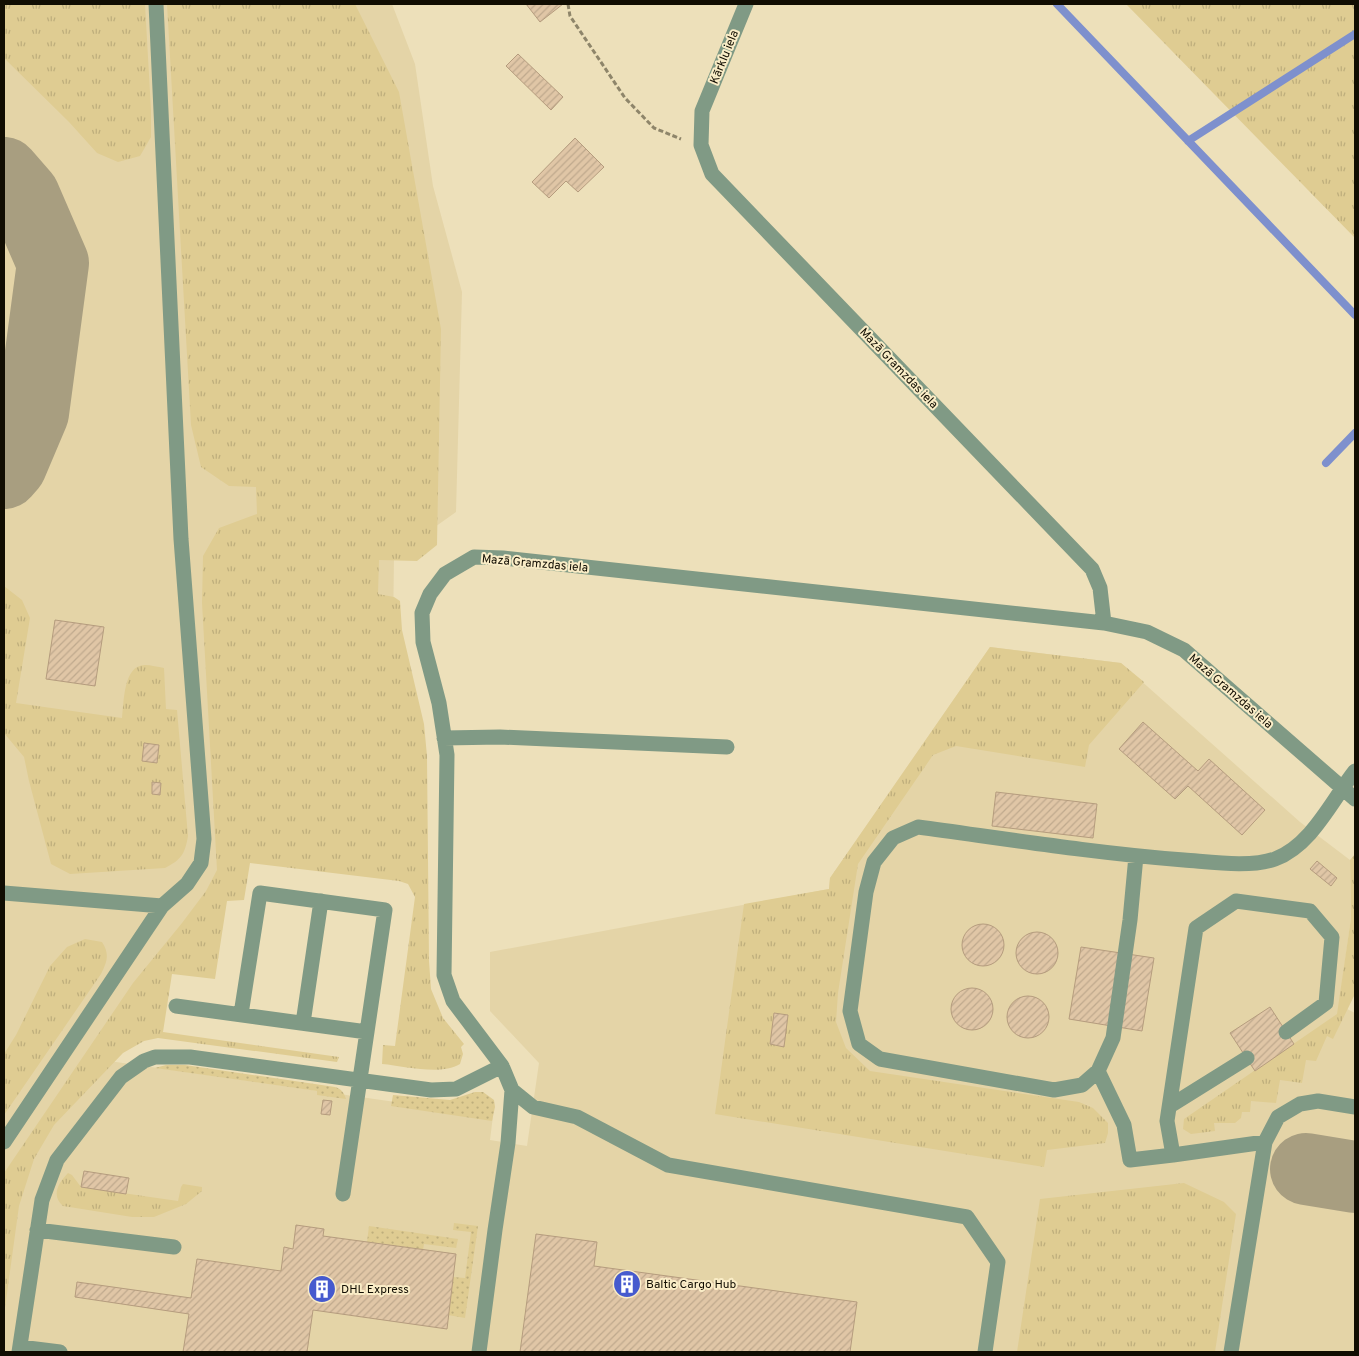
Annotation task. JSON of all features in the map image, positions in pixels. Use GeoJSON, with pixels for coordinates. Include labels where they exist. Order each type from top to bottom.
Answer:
{"type":"FeatureCollection","features":[{"type":"Feature","properties":{"kind":"street"},"geometry":{"type":"LineString","coordinates":[[4,1142],[162,906],[187,884],[201,863],[204,839],[181,539],[156,4]]}},
{"type":"Feature","properties":{"kind":"street","name":"Kārklu iela"},"geometry":{"type":"LineString","coordinates":[[702,111],[746,4]]}},
{"type":"Feature","properties":{"kind":"street","name":"Mazā Gramzdas iela"},"geometry":{"type":"LineString","coordinates":[[702,111],[701,145],[712,174],[1092,570],[1100,588],[1104,623]]}},
{"type":"Feature","properties":{"kind":"street","name":"Mazā Gramzdas iela"},"geometry":{"type":"LineString","coordinates":[[444,738],[439,703],[423,642],[422,613],[430,594],[445,574],[474,557],[503,558],[1104,623],[1146,632],[1184,650],[1355,799]]}},
{"type":"Feature","properties":{"kind":"street"},"geometry":{"type":"LineString","coordinates":[[479,1352],[508,1143],[512,1090],[502,1066],[453,1002],[444,975],[447,755],[444,738],[500,737],[727,747]]}},
{"type":"Feature","properties":{"kind":"street"},"geometry":{"type":"LineString","coordinates":[[1136,856],[1130,920],[1113,1038],[1098,1071],[1082,1085],[1054,1090],[880,1060],[860,1044],[850,1011],[866,892],[874,862],[893,838],[918,827],[1136,856],[1258,863],[1275,859],[1312,831],[1355,771]]}},
{"type":"Feature","properties":{"kind":"street"},"geometry":{"type":"LineString","coordinates":[[4,893],[162,906]]}},
{"type":"Feature","properties":{"kind":"street"},"geometry":{"type":"LineString","coordinates":[[241,1014],[260,893],[385,910],[343,1194]]}},
{"type":"Feature","properties":{"kind":"street"},"geometry":{"type":"LineString","coordinates":[[303,1023],[321,901]]}},
{"type":"Feature","properties":{"kind":"street"},"geometry":{"type":"LineString","coordinates":[[1173,1156],[1167,1121],[1196,928],[1236,901],[1310,911],[1332,937],[1326,1003],[1286,1032]]}},
{"type":"Feature","properties":{"kind":"street"},"geometry":{"type":"LineString","coordinates":[[176,1006],[367,1032]]}},
{"type":"Feature","properties":{"kind":"street"},"geometry":{"type":"LineString","coordinates":[[60,1352],[19,1350],[42,1200],[57,1160],[121,1077],[144,1061],[155,1057],[190,1057],[431,1090],[456,1089],[502,1066]]}},
{"type":"Feature","properties":{"kind":"street"},"geometry":{"type":"LineString","coordinates":[[1170,1106],[1247,1058]]}},
{"type":"Feature","properties":{"kind":"street"},"geometry":{"type":"LineString","coordinates":[[1098,1071],[1124,1125],[1130,1160],[1173,1156],[1265,1142]]}},
{"type":"Feature","properties":{"kind":"street"},"geometry":{"type":"LineString","coordinates":[[512,1090],[533,1107],[577,1117],[668,1165],[967,1217],[998,1262],[985,1352]]}},
{"type":"Feature","properties":{"kind":"street"},"geometry":{"type":"LineString","coordinates":[[1231,1352],[1265,1142],[1278,1117],[1300,1104],[1318,1101],[1355,1106]]}},
{"type":"Feature","properties":{"kind":"street"},"geometry":{"type":"LineString","coordinates":[[37,1230],[174,1248]]}},
{"type":"Feature","properties":{"kind":"path"},"geometry":{"type":"LineString","coordinates":[[568,4],[570,16],[625,98],[654,128],[701,145]]}},
{"type":"Feature","properties":{"kind":"shaded area"},"geometry":{"type":"Polygon","coordinates":[[[4,4],[392,4],[415,64],[433,186],[462,292],[456,512],[394,556],[393,633],[109,1061],[493,1116],[490,1140],[527,1146],[539,1063],[490,1011],[490,952],[829,889],[830,878],[990,647],[1121,663],[1300,822],[1350,860],[1351,918],[1339,1005],[1355,1013],[1355,1352],[4,1352],[4,4]]]}},
{"type":"Feature","properties":{"kind":"green space"},"geometry":{"type":"Polygon","coordinates":[[[4,4],[145,4],[151,137],[140,156],[118,162],[97,153],[69,122],[4,58],[4,4]]]}},
{"type":"Feature","properties":{"kind":"green space"},"geometry":{"type":"Polygon","coordinates":[[[167,4],[355,4],[399,92],[441,329],[437,545],[417,561],[379,560],[378,594],[394,597],[400,601],[402,630],[424,724],[427,756],[429,961],[431,989],[443,1018],[464,1044],[461,1047],[463,1054],[460,1064],[452,1068],[433,1070],[382,1064],[383,1045],[395,1046],[415,897],[408,884],[399,881],[250,863],[244,900],[227,901],[215,979],[172,974],[163,1032],[339,1057],[337,1062],[158,1038],[144,1041],[123,1053],[54,1125],[34,1159],[19,1206],[4,1315],[4,1173],[133,983],[206,891],[217,870],[202,603],[203,556],[219,528],[257,514],[256,487],[229,486],[201,467],[191,425],[167,4]]]}},
{"type":"Feature","properties":{"kind":"green space"},"geometry":{"type":"Polygon","coordinates":[[[1126,4],[1355,4],[1355,238],[1126,4]]]}},
{"type":"Feature","properties":{"kind":"green space"},"geometry":{"type":"Polygon","coordinates":[[[4,586],[22,600],[30,618],[16,703],[122,718],[124,695],[132,671],[145,665],[164,668],[166,709],[177,710],[188,836],[179,859],[165,868],[70,874],[51,864],[24,757],[4,733],[4,586]]]}},
{"type":"Feature","properties":{"kind":"green space"},"geometry":{"type":"Polygon","coordinates":[[[990,647],[1121,663],[1144,682],[1089,745],[1085,767],[956,746],[933,755],[858,864],[838,993],[836,1022],[846,1048],[870,1071],[1079,1102],[1093,1108],[1108,1123],[1105,1143],[1047,1150],[1044,1167],[715,1114],[744,904],[829,889],[830,878],[990,647]]]}},
{"type":"Feature","properties":{"kind":"green space"},"geometry":{"type":"Polygon","coordinates":[[[1355,854],[1355,994],[1333,1039],[1327,1036],[1316,1061],[1306,1060],[1302,1083],[1280,1080],[1276,1103],[1251,1101],[1250,1112],[1242,1112],[1241,1118],[1235,1123],[1214,1123],[1215,1131],[1191,1134],[1183,1129],[1184,1119],[1337,1014],[1351,918],[1350,860],[1355,854]]]}},
{"type":"Feature","properties":{"kind":"green space"},"geometry":{"type":"Polygon","coordinates":[[[85,939],[102,942],[105,946],[107,954],[103,970],[4,1115],[4,1054],[16,1035],[50,966],[67,947],[85,939]]]}},
{"type":"Feature","properties":{"kind":"green space"},"geometry":{"type":"Polygon","coordinates":[[[166,1065],[185,1065],[335,1087],[342,1091],[346,1099],[317,1095],[317,1091],[155,1068],[166,1065]]]}},
{"type":"Feature","properties":{"kind":"green space"},"geometry":{"type":"Polygon","coordinates":[[[475,1092],[483,1092],[494,1100],[495,1107],[492,1121],[391,1106],[393,1095],[450,1100],[475,1092]]]}},
{"type":"Feature","properties":{"kind":"green space"},"geometry":{"type":"Polygon","coordinates":[[[68,1173],[72,1175],[81,1187],[178,1201],[183,1184],[202,1187],[202,1191],[186,1204],[154,1217],[132,1217],[63,1206],[57,1198],[57,1190],[61,1181],[68,1173]]]}},
{"type":"Feature","properties":{"kind":"green space"},"geometry":{"type":"Polygon","coordinates":[[[1184,1183],[1224,1202],[1236,1214],[1215,1352],[1017,1352],[1040,1199],[1184,1183]]]}},
{"type":"Feature","properties":{"kind":"green space"},"geometry":{"type":"Polygon","coordinates":[[[454,1223],[478,1226],[465,1318],[448,1315],[453,1277],[465,1278],[471,1232],[453,1230],[454,1223]]]}},
{"type":"Feature","properties":{"kind":"green space"},"geometry":{"type":"Polygon","coordinates":[[[369,1226],[458,1239],[456,1248],[424,1244],[423,1250],[367,1242],[369,1226]]]}},
{"type":"Feature","properties":{"kind":"building"},"geometry":{"type":"Polygon","coordinates":[[[526,4],[563,4],[540,22],[526,4]]]}},
{"type":"Feature","properties":{"kind":"building"},"geometry":{"type":"Polygon","coordinates":[[[518,54],[563,97],[551,110],[506,66],[518,54]]]}},
{"type":"Feature","properties":{"kind":"building"},"geometry":{"type":"Polygon","coordinates":[[[575,138],[604,167],[578,192],[566,181],[549,198],[532,182],[575,138]]]}},
{"type":"Feature","properties":{"kind":"building"},"geometry":{"type":"Polygon","coordinates":[[[55,620],[104,627],[95,686],[46,679],[55,620]]]}},
{"type":"Feature","properties":{"kind":"building"},"geometry":{"type":"Polygon","coordinates":[[[1143,722],[1198,771],[1209,759],[1265,810],[1242,835],[1188,786],[1175,799],[1119,749],[1143,722]]]}},
{"type":"Feature","properties":{"kind":"building"},"geometry":{"type":"Polygon","coordinates":[[[144,743],[159,745],[157,763],[142,761],[144,743]]]}},
{"type":"Feature","properties":{"kind":"building"},"geometry":{"type":"Polygon","coordinates":[[[152,782],[161,783],[160,795],[152,794],[152,782]]]}},
{"type":"Feature","properties":{"kind":"building"},"geometry":{"type":"Polygon","coordinates":[[[996,792],[1097,804],[1093,838],[992,826],[996,792]]]}},
{"type":"Feature","properties":{"kind":"building"},"geometry":{"type":"Polygon","coordinates":[[[1317,861],[1337,878],[1331,886],[1310,869],[1317,861]]]}},
{"type":"Feature","properties":{"kind":"building"},"geometry":{"type":"Polygon","coordinates":[[[983,924],[998,930],[1004,945],[998,960],[983,966],[968,960],[962,945],[968,930],[983,924]]]}},
{"type":"Feature","properties":{"kind":"building"},"geometry":{"type":"Polygon","coordinates":[[[1037,932],[1052,938],[1058,953],[1052,968],[1037,974],[1022,968],[1016,953],[1022,938],[1037,932]]]}},
{"type":"Feature","properties":{"kind":"building"},"geometry":{"type":"Polygon","coordinates":[[[1081,947],[1154,958],[1142,1031],[1069,1019],[1081,947]]]}},
{"type":"Feature","properties":{"kind":"building"},"geometry":{"type":"Polygon","coordinates":[[[972,988],[987,994],[993,1009],[987,1024],[972,1030],[957,1024],[951,1009],[957,994],[972,988]]]}},
{"type":"Feature","properties":{"kind":"building"},"geometry":{"type":"Polygon","coordinates":[[[1028,996],[1043,1002],[1049,1017],[1043,1032],[1028,1038],[1013,1032],[1007,1017],[1013,1002],[1028,996]]]}},
{"type":"Feature","properties":{"kind":"building"},"geometry":{"type":"Polygon","coordinates":[[[1270,1007],[1294,1044],[1255,1071],[1230,1033],[1270,1007]]]}},
{"type":"Feature","properties":{"kind":"building"},"geometry":{"type":"Polygon","coordinates":[[[774,1013],[788,1015],[784,1047],[770,1044],[774,1013]]]}},
{"type":"Feature","properties":{"kind":"building"},"geometry":{"type":"Polygon","coordinates":[[[323,1100],[332,1101],[330,1115],[321,1114],[323,1100]]]}},
{"type":"Feature","properties":{"kind":"building"},"geometry":{"type":"Polygon","coordinates":[[[84,1171],[129,1178],[126,1194],[81,1187],[84,1171]]]}},
{"type":"Feature","properties":{"kind":"building","name":"DHL Express"},"geometry":{"type":"Polygon","coordinates":[[[296,1225],[324,1229],[323,1236],[456,1254],[447,1329],[313,1310],[307,1352],[183,1352],[189,1314],[75,1297],[77,1282],[191,1298],[197,1259],[281,1271],[284,1247],[293,1249],[296,1225]]]}},
{"type":"Feature","properties":{"kind":"building","name":"Baltic Cargo Hub"},"geometry":{"type":"Polygon","coordinates":[[[536,1234],[597,1242],[594,1266],[857,1302],[850,1352],[520,1352],[536,1234]]]}},
{"type":"Feature","properties":{"kind":"waterway"},"geometry":{"type":"LineString","coordinates":[[1057,4],[1355,315]]}},
{"type":"Feature","properties":{"kind":"waterway"},"geometry":{"type":"LineString","coordinates":[[1188,141],[1355,34]]}},
{"type":"Feature","properties":{"kind":"waterway"},"geometry":{"type":"LineString","coordinates":[[1326,463],[1355,433]]}},
{"type":"Feature","properties":{"kind":"taxiway"},"geometry":{"type":"LineString","coordinates":[[4,173],[24,196],[53,263],[33,413],[11,465],[4,473]]}},
{"type":"Feature","properties":{"kind":"taxiway"},"geometry":{"type":"LineString","coordinates":[[1306,1169],[1355,1177]]}},
{"type":"Feature","properties":{"kind":"place","name":"Baltic Cargo Hub"},"geometry":{"type":"Point","coordinates":[627,1284]}},
{"type":"Feature","properties":{"kind":"place","name":"DHL Express"},"geometry":{"type":"Point","coordinates":[322,1289]}}]}
